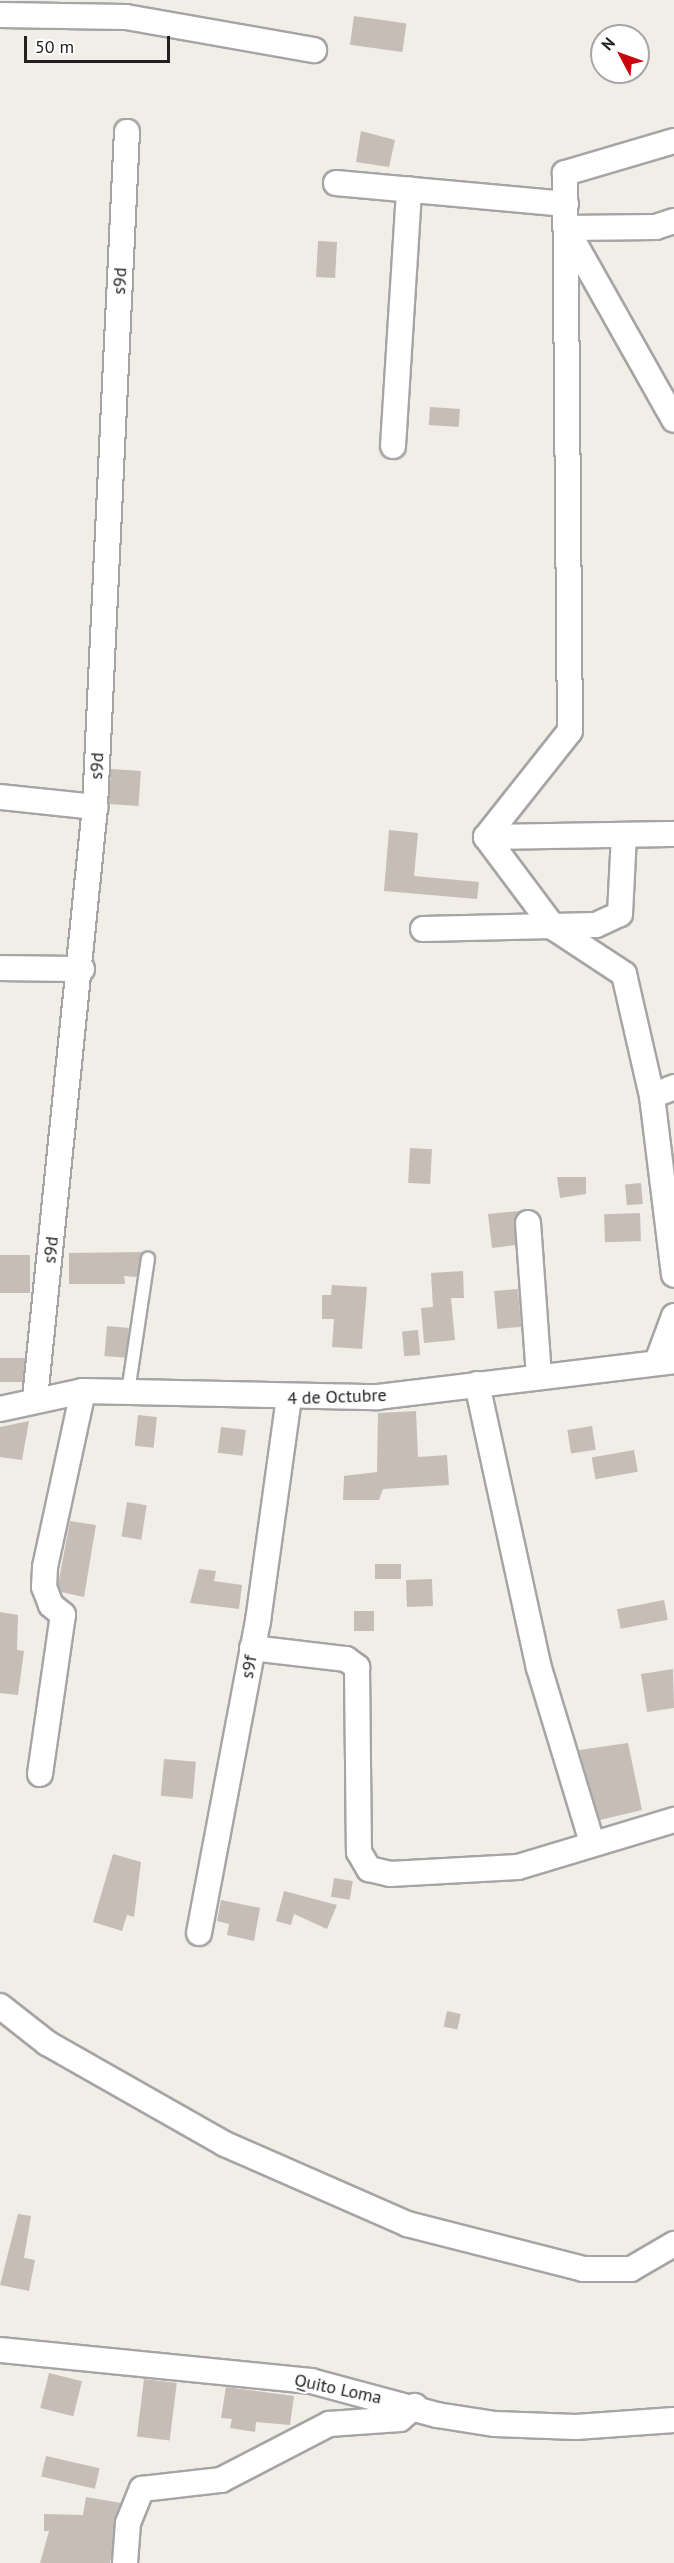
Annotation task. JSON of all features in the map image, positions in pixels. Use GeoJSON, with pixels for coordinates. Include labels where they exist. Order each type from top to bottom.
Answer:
{"type":"FeatureCollection","features":[{"type":"Feature","properties":{"kind":"street"},"geometry":{"type":"LineString","coordinates":[[0,15],[126,17],[314,50]]}},
{"type":"Feature","properties":{"kind":"street","name":"s9d"},"geometry":{"type":"LineString","coordinates":[[35,1398],[82,969],[95,807],[127,132]]}},
{"type":"Feature","properties":{"kind":"street"},"geometry":{"type":"LineString","coordinates":[[486,837],[570,731],[565,173],[674,141]]}},
{"type":"Feature","properties":{"kind":"street"},"geometry":{"type":"LineString","coordinates":[[336,183],[566,204]]}},
{"type":"Feature","properties":{"kind":"street"},"geometry":{"type":"LineString","coordinates":[[393,446],[409,189]]}},
{"type":"Feature","properties":{"kind":"street"},"geometry":{"type":"LineString","coordinates":[[566,228],[656,227],[674,221]]}},
{"type":"Feature","properties":{"kind":"street"},"geometry":{"type":"LineString","coordinates":[[566,228],[674,420]]}},
{"type":"Feature","properties":{"kind":"street"},"geometry":{"type":"LineString","coordinates":[[0,797],[95,807]]}},
{"type":"Feature","properties":{"kind":"street"},"geometry":{"type":"LineString","coordinates":[[486,837],[674,834]]}},
{"type":"Feature","properties":{"kind":"street"},"geometry":{"type":"LineString","coordinates":[[423,929],[554,928],[596,925],[620,914],[624,835]]}},
{"type":"Feature","properties":{"kind":"street"},"geometry":{"type":"LineString","coordinates":[[486,837],[554,928],[624,974],[663,1092],[664,1142],[674,1275]]}},
{"type":"Feature","properties":{"kind":"street"},"geometry":{"type":"LineString","coordinates":[[0,968],[82,969]]}},
{"type":"Feature","properties":{"kind":"street"},"geometry":{"type":"LineString","coordinates":[[528,1223],[539,1375]]}},
{"type":"Feature","properties":{"kind":"street"},"geometry":{"type":"LineString","coordinates":[[666,1362],[674,1316]]}},
{"type":"Feature","properties":{"kind":"street","name":"4 de Octubre"},"geometry":{"type":"LineString","coordinates":[[0,1409],[35,1398],[84,1391],[290,1399],[378,1397],[539,1375],[666,1362]]}},
{"type":"Feature","properties":{"kind":"street"},"geometry":{"type":"LineString","coordinates":[[477,1384],[539,1668],[592,1842]]}},
{"type":"Feature","properties":{"kind":"street"},"geometry":{"type":"LineString","coordinates":[[40,1774],[63,1616],[51,1605],[44,1587],[45,1567],[84,1391]]}},
{"type":"Feature","properties":{"kind":"street","name":"s9f"},"geometry":{"type":"LineString","coordinates":[[199,1933],[252,1648],[290,1399]]}},
{"type":"Feature","properties":{"kind":"street"},"geometry":{"type":"LineString","coordinates":[[252,1648],[346,1659],[357,1667],[359,1852],[369,1869],[390,1874],[518,1867],[592,1842],[674,1820]]}},
{"type":"Feature","properties":{"kind":"street"},"geometry":{"type":"LineString","coordinates":[[0,2006],[47,2043],[225,2144],[408,2224],[583,2269],[631,2269],[674,2244]]}},
{"type":"Feature","properties":{"kind":"street","name":"Quito Loma"},"geometry":{"type":"LineString","coordinates":[[0,2350],[311,2381],[495,2424],[600,2426],[674,2420]]}},
{"type":"Feature","properties":{"kind":"street"},"geometry":{"type":"LineString","coordinates":[[124,2563],[128,2523],[142,2489],[221,2480],[329,2424],[400,2419],[415,2406]]}},
{"type":"Feature","properties":{"kind":"lane"},"geometry":{"type":"LineString","coordinates":[[128,1392],[148,1258]]}},
{"type":"Feature","properties":{"kind":"building"},"geometry":{"type":"Polygon","coordinates":[[[354,16],[406,23],[402,52],[350,45],[354,16]]]}},
{"type":"Feature","properties":{"kind":"building"},"geometry":{"type":"Polygon","coordinates":[[[361,131],[395,140],[389,167],[356,162],[361,131]]]}},
{"type":"Feature","properties":{"kind":"building"},"geometry":{"type":"Polygon","coordinates":[[[318,241],[337,242],[335,278],[316,277],[318,241]]]}},
{"type":"Feature","properties":{"kind":"building"},"geometry":{"type":"Polygon","coordinates":[[[430,407],[460,409],[459,427],[429,425],[430,407]]]}},
{"type":"Feature","properties":{"kind":"building"},"geometry":{"type":"Polygon","coordinates":[[[111,769],[141,771],[138,806],[109,804],[111,769]]]}},
{"type":"Feature","properties":{"kind":"building"},"geometry":{"type":"Polygon","coordinates":[[[389,830],[418,833],[414,876],[479,882],[477,899],[384,891],[389,830]]]}},
{"type":"Feature","properties":{"kind":"building"},"geometry":{"type":"Polygon","coordinates":[[[410,1148],[432,1149],[430,1184],[408,1183],[410,1148]]]}},
{"type":"Feature","properties":{"kind":"building"},"geometry":{"type":"Polygon","coordinates":[[[557,1177],[586,1177],[586,1194],[560,1198],[557,1177]]]}},
{"type":"Feature","properties":{"kind":"building"},"geometry":{"type":"Polygon","coordinates":[[[641,1183],[643,1204],[627,1205],[625,1184],[641,1183]]]}},
{"type":"Feature","properties":{"kind":"building"},"geometry":{"type":"Polygon","coordinates":[[[519,1211],[515,1245],[492,1248],[488,1214],[519,1211]]]}},
{"type":"Feature","properties":{"kind":"building"},"geometry":{"type":"Polygon","coordinates":[[[640,1213],[641,1241],[605,1242],[604,1214],[640,1213]]]}},
{"type":"Feature","properties":{"kind":"building"},"geometry":{"type":"Polygon","coordinates":[[[142,1252],[137,1277],[124,1276],[125,1284],[69,1284],[69,1253],[142,1252]]]}},
{"type":"Feature","properties":{"kind":"building"},"geometry":{"type":"Polygon","coordinates":[[[0,1255],[30,1255],[30,1293],[0,1293],[0,1255]]]}},
{"type":"Feature","properties":{"kind":"building"},"geometry":{"type":"Polygon","coordinates":[[[463,1271],[464,1298],[451,1298],[455,1340],[424,1343],[421,1308],[433,1307],[431,1273],[463,1271]]]}},
{"type":"Feature","properties":{"kind":"building"},"geometry":{"type":"Polygon","coordinates":[[[332,1285],[367,1287],[362,1349],[332,1347],[334,1319],[322,1319],[322,1295],[331,1295],[332,1285]]]}},
{"type":"Feature","properties":{"kind":"building"},"geometry":{"type":"Polygon","coordinates":[[[518,1289],[521,1327],[497,1329],[494,1291],[518,1289]]]}},
{"type":"Feature","properties":{"kind":"building"},"geometry":{"type":"Polygon","coordinates":[[[107,1326],[129,1328],[126,1358],[104,1356],[107,1326]]]}},
{"type":"Feature","properties":{"kind":"building"},"geometry":{"type":"Polygon","coordinates":[[[418,1330],[420,1355],[404,1356],[402,1331],[418,1330]]]}},
{"type":"Feature","properties":{"kind":"building"},"geometry":{"type":"Polygon","coordinates":[[[0,1358],[25,1358],[25,1382],[0,1382],[0,1358]]]}},
{"type":"Feature","properties":{"kind":"building"},"geometry":{"type":"Polygon","coordinates":[[[416,1411],[418,1457],[447,1455],[449,1485],[383,1489],[379,1500],[343,1500],[344,1476],[377,1472],[378,1413],[416,1411]]]}},
{"type":"Feature","properties":{"kind":"building"},"geometry":{"type":"Polygon","coordinates":[[[138,1415],[157,1417],[154,1448],[135,1446],[138,1415]]]}},
{"type":"Feature","properties":{"kind":"building"},"geometry":{"type":"Polygon","coordinates":[[[29,1421],[22,1460],[0,1457],[0,1427],[29,1421]]]}},
{"type":"Feature","properties":{"kind":"building"},"geometry":{"type":"Polygon","coordinates":[[[592,1426],[596,1450],[571,1454],[567,1430],[592,1426]]]}},
{"type":"Feature","properties":{"kind":"building"},"geometry":{"type":"Polygon","coordinates":[[[221,1427],[246,1430],[243,1456],[218,1453],[221,1427]]]}},
{"type":"Feature","properties":{"kind":"building"},"geometry":{"type":"Polygon","coordinates":[[[634,1450],[638,1472],[595,1479],[592,1457],[634,1450]]]}},
{"type":"Feature","properties":{"kind":"building"},"geometry":{"type":"Polygon","coordinates":[[[127,1502],[147,1505],[141,1540],[122,1537],[127,1502]]]}},
{"type":"Feature","properties":{"kind":"building"},"geometry":{"type":"Polygon","coordinates":[[[70,1521],[96,1525],[84,1597],[61,1592],[58,1585],[70,1521]]]}},
{"type":"Feature","properties":{"kind":"building"},"geometry":{"type":"Polygon","coordinates":[[[375,1564],[401,1564],[401,1579],[375,1579],[375,1564]]]}},
{"type":"Feature","properties":{"kind":"building"},"geometry":{"type":"Polygon","coordinates":[[[199,1569],[216,1571],[214,1581],[242,1585],[239,1609],[190,1603],[199,1569]]]}},
{"type":"Feature","properties":{"kind":"building"},"geometry":{"type":"Polygon","coordinates":[[[432,1579],[433,1606],[407,1607],[406,1580],[432,1579]]]}},
{"type":"Feature","properties":{"kind":"building"},"geometry":{"type":"Polygon","coordinates":[[[664,1600],[668,1620],[621,1629],[617,1609],[664,1600]]]}},
{"type":"Feature","properties":{"kind":"building"},"geometry":{"type":"Polygon","coordinates":[[[354,1611],[374,1611],[374,1631],[354,1631],[354,1611]]]}},
{"type":"Feature","properties":{"kind":"building"},"geometry":{"type":"Polygon","coordinates":[[[0,1612],[18,1615],[17,1650],[24,1651],[18,1695],[0,1693],[0,1612]]]}},
{"type":"Feature","properties":{"kind":"building"},"geometry":{"type":"Polygon","coordinates":[[[673,1669],[674,1708],[647,1712],[641,1674],[673,1669]]]}},
{"type":"Feature","properties":{"kind":"building"},"geometry":{"type":"Polygon","coordinates":[[[628,1743],[642,1810],[600,1820],[579,1750],[628,1743]]]}},
{"type":"Feature","properties":{"kind":"building"},"geometry":{"type":"Polygon","coordinates":[[[164,1759],[196,1762],[193,1799],[161,1796],[164,1759]]]}},
{"type":"Feature","properties":{"kind":"building"},"geometry":{"type":"Polygon","coordinates":[[[113,1854],[141,1862],[134,1917],[127,1915],[122,1931],[93,1922],[113,1854]]]}},
{"type":"Feature","properties":{"kind":"building"},"geometry":{"type":"Polygon","coordinates":[[[334,1878],[353,1881],[350,1900],[331,1897],[334,1878]]]}},
{"type":"Feature","properties":{"kind":"building"},"geometry":{"type":"Polygon","coordinates":[[[284,1891],[337,1905],[327,1929],[294,1914],[291,1925],[276,1921],[284,1891]]]}},
{"type":"Feature","properties":{"kind":"building"},"geometry":{"type":"Polygon","coordinates":[[[221,1900],[260,1908],[254,1941],[227,1935],[229,1924],[217,1921],[221,1900]]]}},
{"type":"Feature","properties":{"kind":"building"},"geometry":{"type":"Polygon","coordinates":[[[447,2011],[461,2014],[457,2030],[444,2027],[447,2011]]]}},
{"type":"Feature","properties":{"kind":"building"},"geometry":{"type":"Polygon","coordinates":[[[18,2214],[31,2216],[24,2258],[35,2260],[29,2291],[0,2285],[18,2214]]]}},
{"type":"Feature","properties":{"kind":"building"},"geometry":{"type":"Polygon","coordinates":[[[49,2373],[82,2381],[73,2416],[40,2408],[49,2373]]]}},
{"type":"Feature","properties":{"kind":"building"},"geometry":{"type":"Polygon","coordinates":[[[144,2379],[177,2383],[170,2441],[137,2437],[144,2379]]]}},
{"type":"Feature","properties":{"kind":"building"},"geometry":{"type":"Polygon","coordinates":[[[226,2387],[294,2396],[290,2425],[256,2422],[255,2432],[230,2428],[232,2419],[221,2418],[226,2387]]]}},
{"type":"Feature","properties":{"kind":"building"},"geometry":{"type":"Polygon","coordinates":[[[46,2456],[100,2468],[95,2489],[41,2476],[46,2456]]]}},
{"type":"Feature","properties":{"kind":"building"},"geometry":{"type":"Polygon","coordinates":[[[86,2497],[121,2503],[110,2563],[40,2563],[49,2531],[44,2531],[44,2514],[83,2515],[86,2497]]]}}]}
